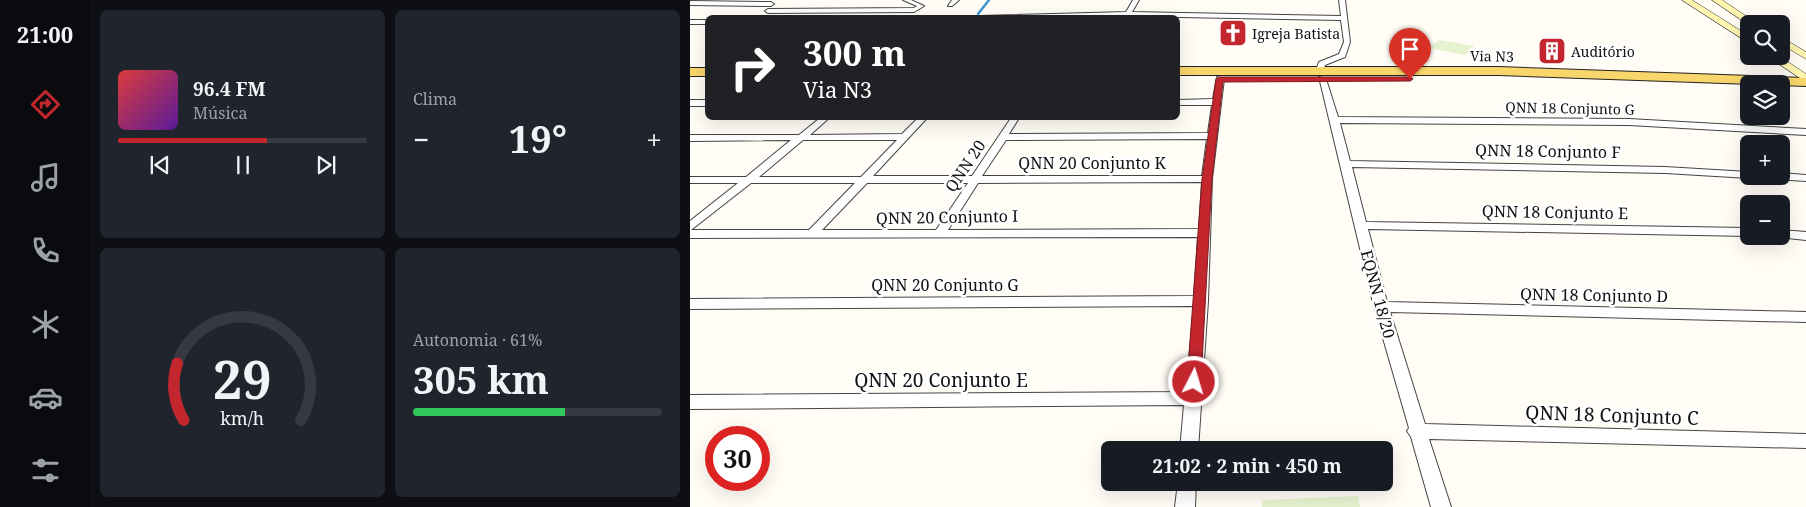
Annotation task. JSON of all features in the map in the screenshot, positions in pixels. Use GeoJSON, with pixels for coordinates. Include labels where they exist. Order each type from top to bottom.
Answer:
{"type":"FeatureCollection","features":[{"type":"Feature","properties":{"kind":"main road"},"geometry":{"type":"LineString","coordinates":[[1686,0],[1740,34]]}},
{"type":"Feature","properties":{"kind":"main road"},"geometry":{"type":"LineString","coordinates":[[1716,0],[1740,16]]}},
{"type":"Feature","properties":{"kind":"main road"},"geometry":{"type":"LineString","coordinates":[[1710,15],[1740,17]]}},
{"type":"Feature","properties":{"kind":"main road"},"geometry":{"type":"LineString","coordinates":[[1723,23],[1740,24]]}},
{"type":"Feature","properties":{"kind":"main road"},"geometry":{"type":"LineString","coordinates":[[1790,46],[1806,56]]}},
{"type":"Feature","properties":{"kind":"main road"},"geometry":{"type":"LineString","coordinates":[[1785,65],[1806,80]]}},
{"type":"Feature","properties":{"kind":"main road","name":"Via N3"},"geometry":{"type":"LineString","coordinates":[[1180,71],[1321,75]]}},
{"type":"Feature","properties":{"kind":"main road"},"geometry":{"type":"LineString","coordinates":[[1410,79],[1517,77],[1515,73],[1508,72]]}},
{"type":"Feature","properties":{"kind":"main road","name":"Via N3"},"geometry":{"type":"LineString","coordinates":[[1180,80],[1321,75],[1508,72],[1806,80]]}},
{"type":"Feature","properties":{"kind":"main road"},"geometry":{"type":"LineString","coordinates":[[690,73],[705,73]]}},
{"type":"Feature","properties":{"kind":"main road"},"geometry":{"type":"LineString","coordinates":[[1321,75],[1740,88]]}},
{"type":"Feature","properties":{"kind":"main road"},"geometry":{"type":"LineString","coordinates":[[1543,81],[1532,76],[1639,75]]}},
{"type":"Feature","properties":{"kind":"main road"},"geometry":{"type":"LineString","coordinates":[[690,81],[705,81]]}},
{"type":"Feature","properties":{"kind":"main road"},"geometry":{"type":"LineString","coordinates":[[1790,90],[1806,91]]}},
{"type":"Feature","properties":{"kind":"street"},"geometry":{"type":"LineString","coordinates":[[906,0],[921,6],[906,15]]}},
{"type":"Feature","properties":{"kind":"street"},"geometry":{"type":"LineString","coordinates":[[950,5],[956,0]]}},
{"type":"Feature","properties":{"kind":"street"},"geometry":{"type":"LineString","coordinates":[[1128,14],[1136,0]]}},
{"type":"Feature","properties":{"kind":"street"},"geometry":{"type":"LineString","coordinates":[[1321,75],[1322,64],[1342,55],[1347,42],[1342,0]]}},
{"type":"Feature","properties":{"kind":"street"},"geometry":{"type":"LineString","coordinates":[[690,3],[914,10]]}},
{"type":"Feature","properties":{"kind":"street"},"geometry":{"type":"LineString","coordinates":[[1072,15],[1128,14],[1345,18]]}},
{"type":"Feature","properties":{"kind":"street"},"geometry":{"type":"LineString","coordinates":[[690,22],[705,22]]}},
{"type":"Feature","properties":{"kind":"street","name":"EQNN 18/20"},"geometry":{"type":"LineString","coordinates":[[1321,75],[1346,164],[1381,307],[1416,431],[1441,507]]}},
{"type":"Feature","properties":{"kind":"street"},"geometry":{"type":"LineString","coordinates":[[1190,441],[1201,301],[1207,179],[1220,79]]}},
{"type":"Feature","properties":{"kind":"street"},"geometry":{"type":"LineString","coordinates":[[1180,102],[1216,102]]}},
{"type":"Feature","properties":{"kind":"street"},"geometry":{"type":"LineString","coordinates":[[690,103],[705,103]]}},
{"type":"Feature","properties":{"kind":"street"},"geometry":{"type":"LineString","coordinates":[[690,227],[822,120]]}},
{"type":"Feature","properties":{"kind":"street"},"geometry":{"type":"LineString","coordinates":[[811,235],[921,120]]}},
{"type":"Feature","properties":{"kind":"street","name":"QNN 20"},"geometry":{"type":"LineString","coordinates":[[941,232],[1014,120]]}},
{"type":"Feature","properties":{"kind":"street","name":"QNN 18 Conjunto G"},"geometry":{"type":"LineString","coordinates":[[1334,120],[1629,122],[1806,132]]}},
{"type":"Feature","properties":{"kind":"street"},"geometry":{"type":"LineString","coordinates":[[1004,137],[1214,136]]}},
{"type":"Feature","properties":{"kind":"street"},"geometry":{"type":"LineString","coordinates":[[690,138],[904,137]]}},
{"type":"Feature","properties":{"kind":"street","name":"QNN 18 Conjunto F"},"geometry":{"type":"LineString","coordinates":[[1346,164],[1665,170],[1740,174]]}},
{"type":"Feature","properties":{"kind":"street"},"geometry":{"type":"LineString","coordinates":[[1790,177],[1806,178]]}},
{"type":"Feature","properties":{"kind":"street","name":"QNN 20 Conjunto K"},"geometry":{"type":"LineString","coordinates":[[863,180],[1207,179]]}},
{"type":"Feature","properties":{"kind":"street"},"geometry":{"type":"LineString","coordinates":[[690,180],[863,180]]}},
{"type":"Feature","properties":{"kind":"street","name":"QNN 18 Conjunto E"},"geometry":{"type":"LineString","coordinates":[[1360,225],[1740,232]]}},
{"type":"Feature","properties":{"kind":"street","name":"QNN 20 Conjunto I"},"geometry":{"type":"LineString","coordinates":[[690,234],[811,235],[941,232],[1204,233]]}},
{"type":"Feature","properties":{"kind":"street"},"geometry":{"type":"LineString","coordinates":[[1790,235],[1806,236]]}},
{"type":"Feature","properties":{"kind":"street","name":"QNN 20 Conjunto G"},"geometry":{"type":"LineString","coordinates":[[690,304],[1201,301]]}},
{"type":"Feature","properties":{"kind":"street","name":"QNN 18 Conjunto D"},"geometry":{"type":"LineString","coordinates":[[1381,307],[1806,317]]}},
{"type":"Feature","properties":{"kind":"street","name":"QNN 20 Conjunto E"},"geometry":{"type":"LineString","coordinates":[[690,402],[1193,398]]}},
{"type":"Feature","properties":{"kind":"street","name":"QNN 18 Conjunto C"},"geometry":{"type":"LineString","coordinates":[[1416,431],[1806,441]]}},
{"type":"Feature","properties":{"kind":"street"},"geometry":{"type":"LineString","coordinates":[[1185,507],[1186,491]]}},
{"type":"Feature","properties":{"kind":"green space"},"geometry":{"type":"Polygon","coordinates":[[[1439,40],[1474,46],[1465,55],[1429,48],[1439,40]]]}},
{"type":"Feature","properties":{"kind":"green space"},"geometry":{"type":"Polygon","coordinates":[[[1358,496],[1360,507],[1262,507],[1262,500],[1358,496]]]}},
{"type":"Feature","properties":{"kind":"waterway"},"geometry":{"type":"LineString","coordinates":[[978,14],[989,0]]}},
{"type":"Feature","properties":{"kind":"place","name":"Igreja Batista"},"geometry":{"type":"Point","coordinates":[1233,33]}},
{"type":"Feature","properties":{"kind":"place","name":"Auditório"},"geometry":{"type":"Point","coordinates":[1552,51]}},
{"type":"Feature","properties":{"kind":"route"},"geometry":{"type":"LineString","coordinates":[[1194,382],[1201,301],[1207,179],[1220,79],[1410,79]]}}]}
